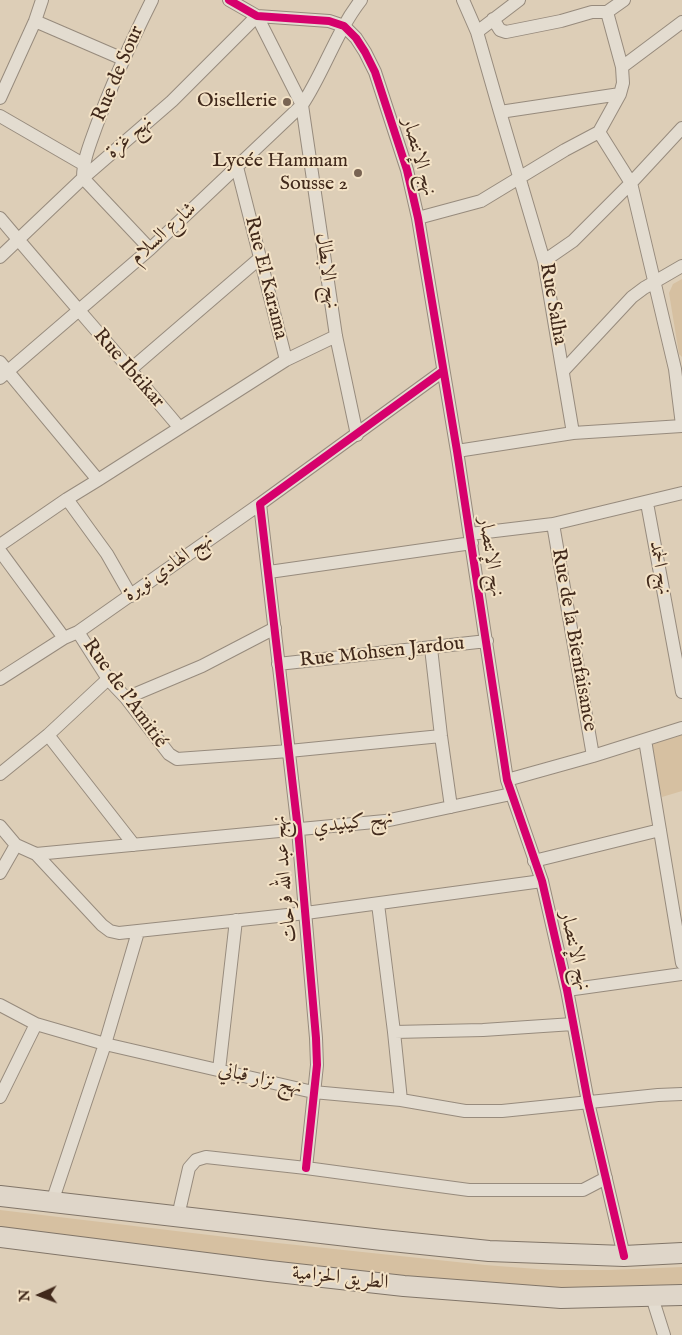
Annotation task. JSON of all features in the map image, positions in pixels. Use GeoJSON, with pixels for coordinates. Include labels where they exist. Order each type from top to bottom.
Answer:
{"type":"FeatureCollection","features":[{"type":"Feature","properties":{"kind":"highway"},"geometry":{"type":"LineString","coordinates":[[0,1196],[489,1251],[624,1256],[682,1254]]}},
{"type":"Feature","properties":{"kind":"highway","name":"الطريق الحزامية"},"geometry":{"type":"LineString","coordinates":[[0,1237],[404,1286],[561,1298],[682,1295]]}},
{"type":"Feature","properties":{"kind":"street"},"geometry":{"type":"LineString","coordinates":[[0,98],[42,0]]}},
{"type":"Feature","properties":{"kind":"street","name":"Rue de Sour"},"geometry":{"type":"LineString","coordinates":[[83,178],[83,164],[123,59],[152,0]]}},
{"type":"Feature","properties":{"kind":"street"},"geometry":{"type":"LineString","coordinates":[[229,0],[257,16],[329,21],[344,26]]}},
{"type":"Feature","properties":{"kind":"street","name":"شارع السلام"},"geometry":{"type":"LineString","coordinates":[[3,371],[150,249],[302,105],[312,90],[344,26],[361,0]]}},
{"type":"Feature","properties":{"kind":"street","name":"Rue Salha"},"geometry":{"type":"LineString","coordinates":[[463,0],[477,32],[544,261],[574,432]]}},
{"type":"Feature","properties":{"kind":"street"},"geometry":{"type":"LineString","coordinates":[[477,32],[519,0]]}},
{"type":"Feature","properties":{"kind":"street"},"geometry":{"type":"LineString","coordinates":[[493,19],[500,30],[506,32],[552,23],[592,12],[607,12],[624,0]]}},
{"type":"Feature","properties":{"kind":"street"},"geometry":{"type":"LineString","coordinates":[[418,218],[481,201],[565,150],[599,132],[620,94],[622,83],[622,67],[607,12]]}},
{"type":"Feature","properties":{"kind":"street","name":"نهج الابطال"},"geometry":{"type":"LineString","coordinates":[[257,16],[302,105],[336,336],[357,435]]}},
{"type":"Feature","properties":{"kind":"street","name":"نهج غزة"},"geometry":{"type":"LineString","coordinates":[[0,257],[83,178],[172,101],[257,16]]}},
{"type":"Feature","properties":{"kind":"street"},"geometry":{"type":"LineString","coordinates":[[35,20],[123,59]]}},
{"type":"Feature","properties":{"kind":"street"},"geometry":{"type":"LineString","coordinates":[[622,67],[682,22]]}},
{"type":"Feature","properties":{"kind":"street","name":"نهج الإنتصار"},"geometry":{"type":"LineString","coordinates":[[344,26],[366,52],[375,72],[407,170],[418,218],[471,538],[507,780],[542,881],[567,990],[588,1102],[624,1256]]}},
{"type":"Feature","properties":{"kind":"street"},"geometry":{"type":"LineString","coordinates":[[500,112],[620,94]]}},
{"type":"Feature","properties":{"kind":"street"},"geometry":{"type":"LineString","coordinates":[[0,116],[83,164]]}},
{"type":"Feature","properties":{"kind":"street"},"geometry":{"type":"LineString","coordinates":[[544,261],[572,241],[631,183],[682,128]]}},
{"type":"Feature","properties":{"kind":"street"},"geometry":{"type":"LineString","coordinates":[[457,451],[574,432],[682,425],[678,367],[631,183],[599,132]]}},
{"type":"Feature","properties":{"kind":"street","name":"Rue El Karama"},"geometry":{"type":"LineString","coordinates":[[237,167],[286,360]]}},
{"type":"Feature","properties":{"kind":"street"},"geometry":{"type":"LineString","coordinates":[[83,178],[150,249]]}},
{"type":"Feature","properties":{"kind":"street","name":"Rue Ibtikar"},"geometry":{"type":"LineString","coordinates":[[0,218],[131,369],[179,428]]}},
{"type":"Feature","properties":{"kind":"street"},"geometry":{"type":"LineString","coordinates":[[131,369],[260,258]]}},
{"type":"Feature","properties":{"kind":"street"},"geometry":{"type":"LineString","coordinates":[[564,370],[632,298],[655,281],[682,266]]}},
{"type":"Feature","properties":{"kind":"street"},"geometry":{"type":"LineString","coordinates":[[1,543],[67,498],[286,360],[336,336]]}},
{"type":"Feature","properties":{"kind":"street"},"geometry":{"type":"LineString","coordinates":[[3,371],[98,480]]}},
{"type":"Feature","properties":{"kind":"street"},"geometry":{"type":"LineString","coordinates":[[357,435],[443,371]]}},
{"type":"Feature","properties":{"kind":"street","name":"نهج الهادي نويرة"},"geometry":{"type":"LineString","coordinates":[[78,632],[357,435]]}},
{"type":"Feature","properties":{"kind":"street"},"geometry":{"type":"LineString","coordinates":[[269,572],[553,524],[647,503],[682,493]]}},
{"type":"Feature","properties":{"kind":"street"},"geometry":{"type":"LineString","coordinates":[[67,498],[107,554],[131,596]]}},
{"type":"Feature","properties":{"kind":"street","name":"نهج الحمد"},"geometry":{"type":"LineString","coordinates":[[647,503],[677,640],[682,692]]}},
{"type":"Feature","properties":{"kind":"street","name":"نهج عبد الله فرحات"},"geometry":{"type":"LineString","coordinates":[[260,504],[298,830],[316,1047],[317,1065],[306,1168]]}},
{"type":"Feature","properties":{"kind":"street","name":"Rue de la Bienfaisance"},"geometry":{"type":"LineString","coordinates":[[553,524],[593,756]]}},
{"type":"Feature","properties":{"kind":"street","name":"Rue de l'Amitié"},"geometry":{"type":"LineString","coordinates":[[1,543],[64,638],[78,632],[108,679],[126,698],[169,754],[177,759],[289,751],[441,736]]}},
{"type":"Feature","properties":{"kind":"street"},"geometry":{"type":"LineString","coordinates":[[126,698],[202,666],[275,628]]}},
{"type":"Feature","properties":{"kind":"street"},"geometry":{"type":"LineString","coordinates":[[0,679],[64,638]]}},
{"type":"Feature","properties":{"kind":"street","name":"Rue Mohsen Jardou"},"geometry":{"type":"LineString","coordinates":[[278,664],[487,641]]}},
{"type":"Feature","properties":{"kind":"street"},"geometry":{"type":"LineString","coordinates":[[431,648],[441,736],[452,807]]}},
{"type":"Feature","properties":{"kind":"street"},"geometry":{"type":"LineString","coordinates":[[0,774],[48,735],[108,679]]}},
{"type":"Feature","properties":{"kind":"street"},"geometry":{"type":"LineString","coordinates":[[507,780],[682,728]]}},
{"type":"Feature","properties":{"kind":"street"},"geometry":{"type":"LineString","coordinates":[[48,735],[134,845]]}},
{"type":"Feature","properties":{"kind":"street"},"geometry":{"type":"LineString","coordinates":[[645,740],[660,830],[677,899],[682,963]]}},
{"type":"Feature","properties":{"kind":"street","name":"نهج كينيدي"},"geometry":{"type":"LineString","coordinates":[[36,854],[386,821],[511,794]]}},
{"type":"Feature","properties":{"kind":"street"},"geometry":{"type":"LineString","coordinates":[[0,826],[16,844],[36,854],[102,925],[119,933],[306,913],[542,881]]}},
{"type":"Feature","properties":{"kind":"street"},"geometry":{"type":"LineString","coordinates":[[534,861],[660,830]]}},
{"type":"Feature","properties":{"kind":"street"},"geometry":{"type":"LineString","coordinates":[[0,873],[16,844]]}},
{"type":"Feature","properties":{"kind":"street"},"geometry":{"type":"LineString","coordinates":[[378,904],[401,1100]]}},
{"type":"Feature","properties":{"kind":"street"},"geometry":{"type":"LineString","coordinates":[[219,1070],[236,920]]}},
{"type":"Feature","properties":{"kind":"street"},"geometry":{"type":"LineString","coordinates":[[52,1202],[106,1044],[138,932]]}},
{"type":"Feature","properties":{"kind":"street"},"geometry":{"type":"LineString","coordinates":[[567,990],[682,974]]}},
{"type":"Feature","properties":{"kind":"street","name":"نهج نزار قباني"},"geometry":{"type":"LineString","coordinates":[[0,1005],[36,1024],[106,1044],[313,1092],[401,1100],[465,1111],[502,1111],[682,1094]]}},
{"type":"Feature","properties":{"kind":"street"},"geometry":{"type":"LineString","coordinates":[[0,1097],[36,1024]]}},
{"type":"Feature","properties":{"kind":"street"},"geometry":{"type":"LineString","coordinates":[[394,1032],[483,1030],[573,1024]]}},
{"type":"Feature","properties":{"kind":"street"},"geometry":{"type":"LineString","coordinates":[[178,1216],[189,1168],[196,1160],[206,1157],[306,1168],[469,1190],[583,1190],[606,1178]]}},
{"type":"Feature","properties":{"kind":"street"},"geometry":{"type":"LineString","coordinates":[[652,1297],[664,1335]]}},
{"type":"Feature","properties":{"kind":"shaded area"},"geometry":{"type":"Polygon","coordinates":[[[682,279],[682,357],[679,354],[669,293],[673,284],[682,279]]]}},
{"type":"Feature","properties":{"kind":"shaded area"},"geometry":{"type":"Polygon","coordinates":[[[682,735],[682,791],[662,797],[646,745],[682,735]]]}},
{"type":"Feature","properties":{"kind":"shaded area"},"geometry":{"type":"Polygon","coordinates":[[[0,1210],[268,1242],[485,1265],[550,1270],[682,1267],[682,1288],[607,1291],[483,1286],[0,1231],[0,1210]]]}},
{"type":"Feature","properties":{"kind":"cycle path"},"geometry":{"type":"LineString","coordinates":[[229,0],[257,16],[329,21],[344,26],[356,38],[375,72],[407,170],[418,218],[457,451],[507,780],[542,881],[567,990],[588,1102],[624,1256]]}},
{"type":"Feature","properties":{"kind":"cycle path"},"geometry":{"type":"LineString","coordinates":[[306,1168],[317,1065],[316,1038],[298,830],[260,504],[443,371]]}},
{"type":"Feature","properties":{"kind":"place","name":"Oisellerie"},"geometry":{"type":"Point","coordinates":[287,102]}},
{"type":"Feature","properties":{"kind":"place","name":"Lycée Hammam Sousse 2"},"geometry":{"type":"Point","coordinates":[358,173]}}]}
